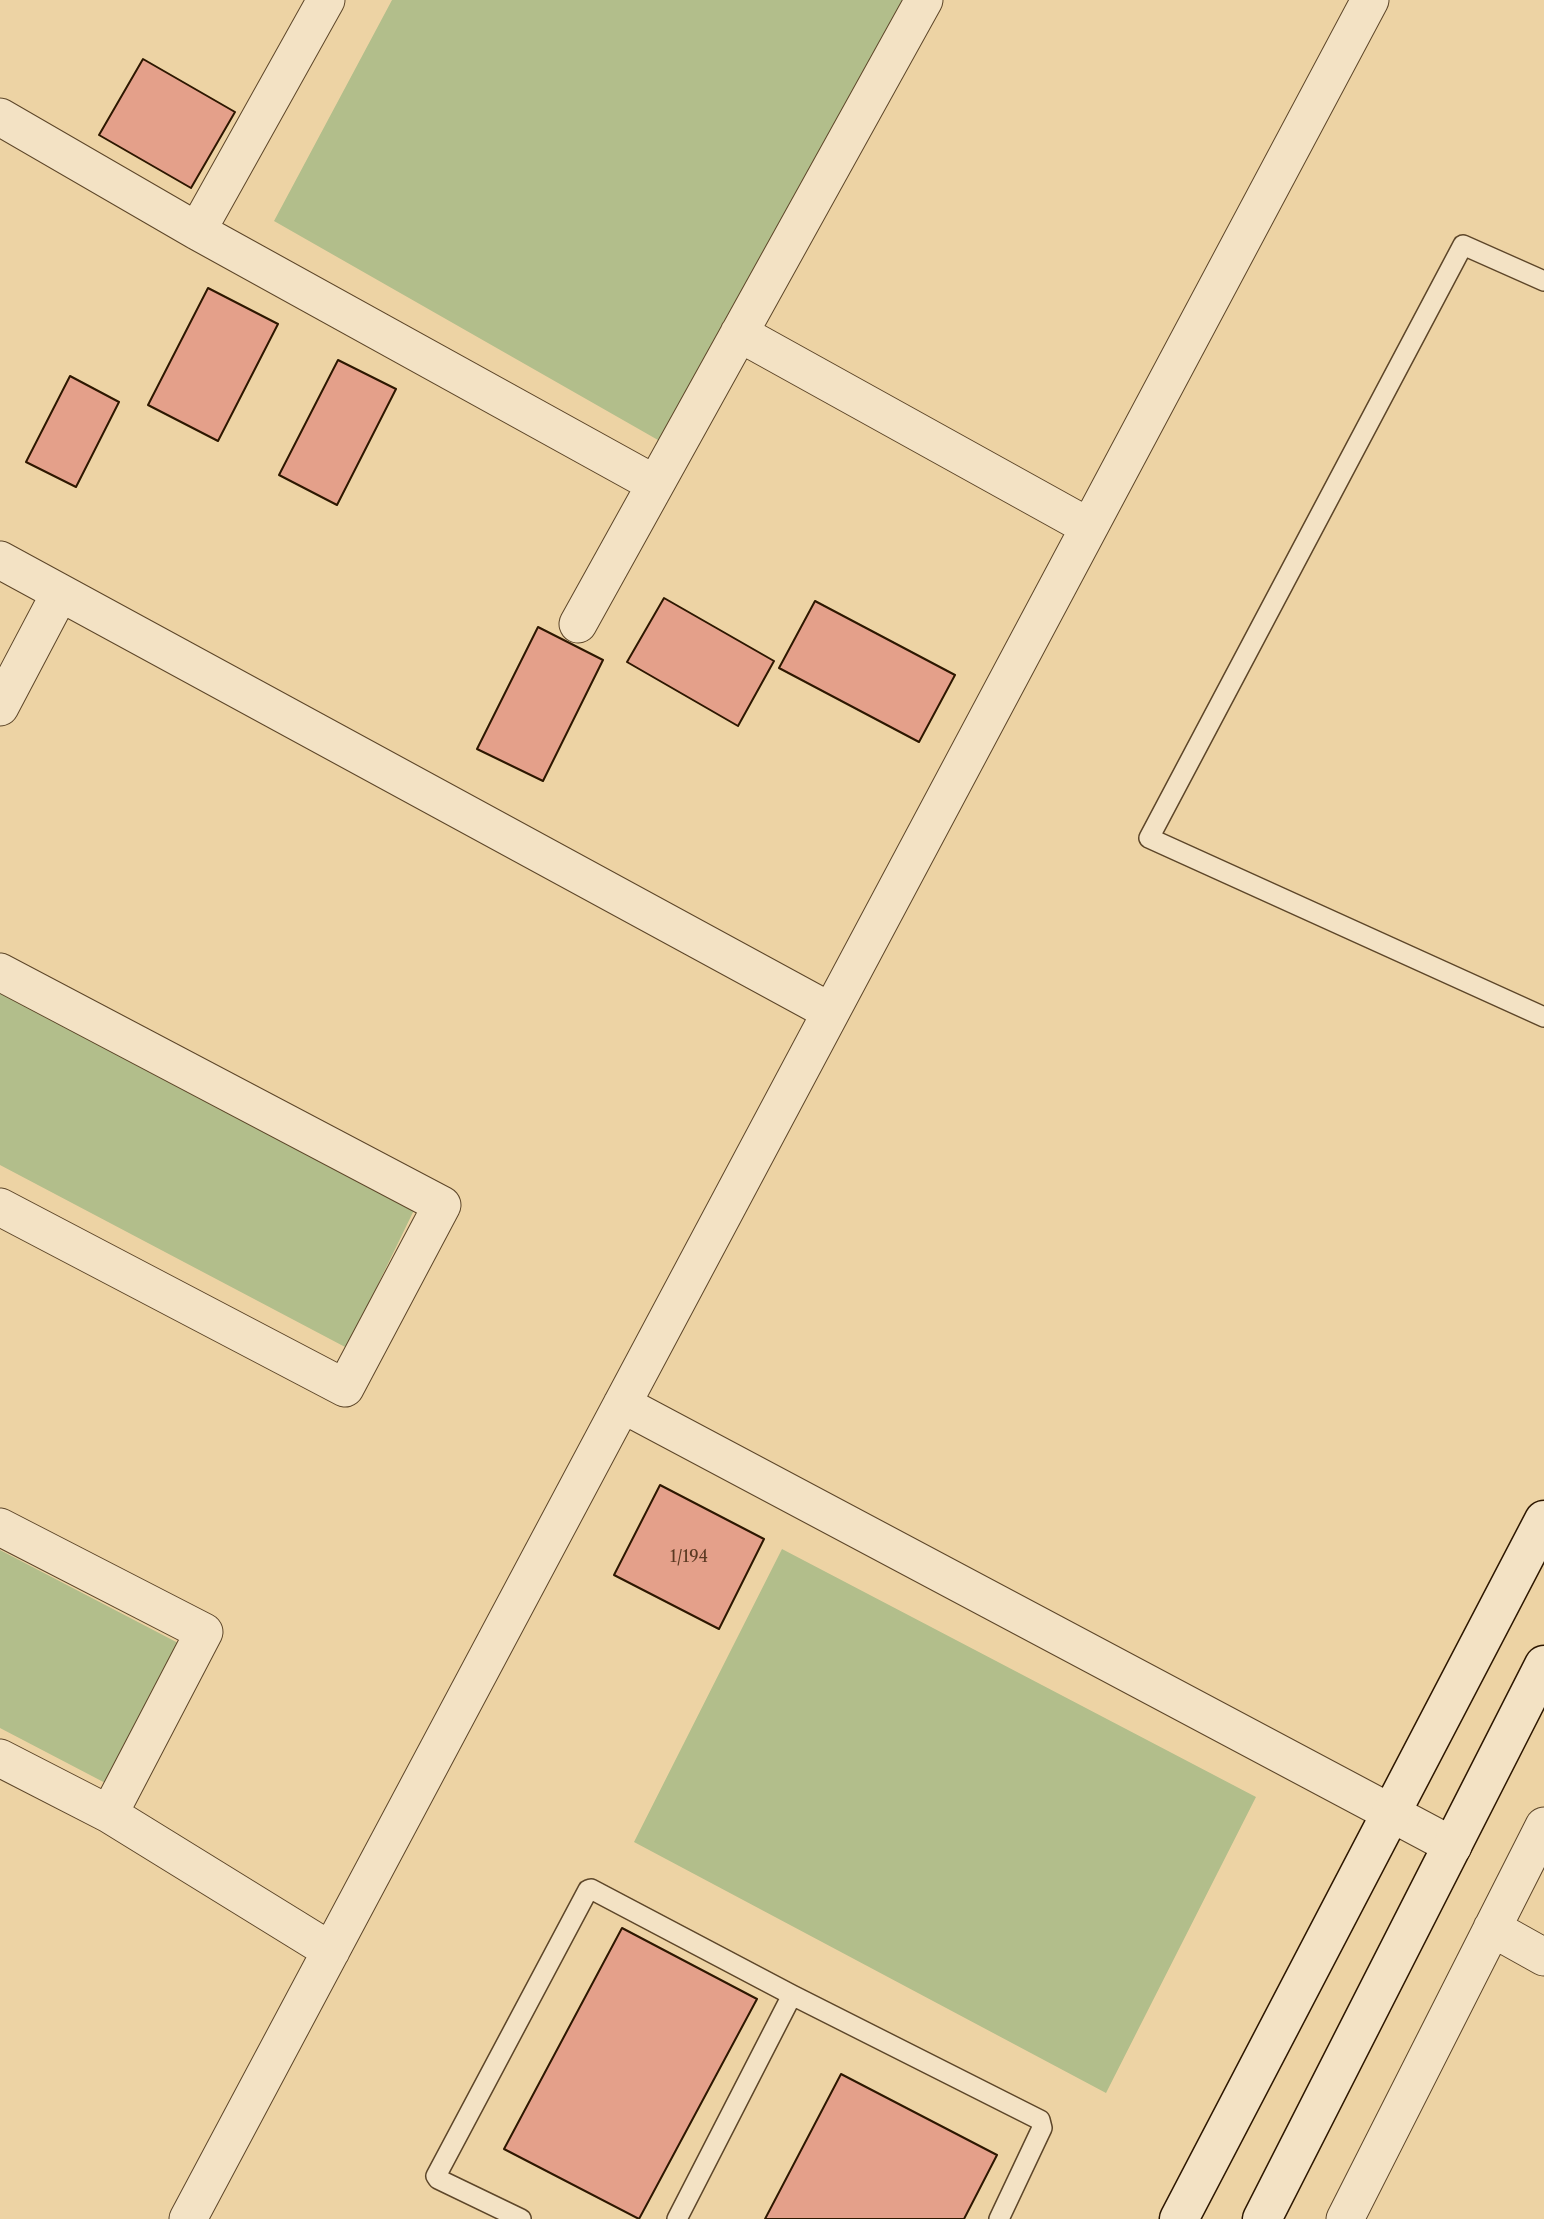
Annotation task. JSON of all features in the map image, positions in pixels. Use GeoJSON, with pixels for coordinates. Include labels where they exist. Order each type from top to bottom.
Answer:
{"type":"FeatureCollection","features":[{"type":"Feature","properties":{"kind":"street"},"geometry":{"type":"LineString","coordinates":[[197,231],[326,0]]}},
{"type":"Feature","properties":{"kind":"street"},"geometry":{"type":"LineString","coordinates":[[578,624],[924,0]]}},
{"type":"Feature","properties":{"kind":"street"},"geometry":{"type":"LineString","coordinates":[[188,2219],[1370,0]]}},
{"type":"Feature","properties":{"kind":"street"},"geometry":{"type":"LineString","coordinates":[[0,117],[197,231],[655,484]]}},
{"type":"Feature","properties":{"kind":"street"},"geometry":{"type":"LineString","coordinates":[[739,333],[1089,527]]}},
{"type":"Feature","properties":{"kind":"street"},"geometry":{"type":"LineString","coordinates":[[0,560],[831,1012]]}},
{"type":"Feature","properties":{"kind":"street"},"geometry":{"type":"LineString","coordinates":[[0,707],[60,593]]}},
{"type":"Feature","properties":{"kind":"street"},"geometry":{"type":"LineString","coordinates":[[0,972],[442,1205],[345,1388],[0,1207]]}},
{"type":"Feature","properties":{"kind":"street"},"geometry":{"type":"LineString","coordinates":[[622,1405],[1453,1846]]}},
{"type":"Feature","properties":{"kind":"street"},"geometry":{"type":"LineString","coordinates":[[1179,2219],[1544,1520]]}},
{"type":"Feature","properties":{"kind":"street"},"geometry":{"type":"LineString","coordinates":[[0,1527],[204,1632],[109,1814]]}},
{"type":"Feature","properties":{"kind":"street"},"geometry":{"type":"LineString","coordinates":[[1262,2219],[1544,1665]]}},
{"type":"Feature","properties":{"kind":"street"},"geometry":{"type":"LineString","coordinates":[[0,1758],[109,1814],[331,1951]]}},
{"type":"Feature","properties":{"kind":"street"},"geometry":{"type":"LineString","coordinates":[[1345,2219],[1544,1826]]}},
{"type":"Feature","properties":{"kind":"street"},"geometry":{"type":"LineString","coordinates":[[1492,1928],[1544,1957]]}},
{"type":"Feature","properties":{"kind":"lane"},"geometry":{"type":"LineString","coordinates":[[1544,281],[1463,244],[1149,838],[1544,1017]]}},
{"type":"Feature","properties":{"kind":"lane"},"geometry":{"type":"LineString","coordinates":[[522,2219],[436,2176],[588,1890],[591,1889],[792,1995],[1040,2120],[1042,2128],[999,2219]]}},
{"type":"Feature","properties":{"kind":"lane"},"geometry":{"type":"LineString","coordinates":[[677,2219],[792,1995]]}},
{"type":"Feature","properties":{"kind":"green space"},"geometry":{"type":"Polygon","coordinates":[[[392,0],[906,0],[665,444],[274,221],[392,0]]]}},
{"type":"Feature","properties":{"kind":"green space"},"geometry":{"type":"Polygon","coordinates":[[[0,982],[417,1204],[347,1348],[0,1165],[0,982]]]}},
{"type":"Feature","properties":{"kind":"green space"},"geometry":{"type":"Polygon","coordinates":[[[782,1549],[1256,1797],[1106,2093],[634,1842],[782,1549]]]}},
{"type":"Feature","properties":{"kind":"green space"},"geometry":{"type":"Polygon","coordinates":[[[0,1550],[182,1645],[113,1787],[0,1728],[0,1550]]]}},
{"type":"Feature","properties":{"kind":"building"},"geometry":{"type":"Polygon","coordinates":[[[143,59],[235,112],[191,188],[99,135],[143,59]]]}},
{"type":"Feature","properties":{"kind":"building"},"geometry":{"type":"Polygon","coordinates":[[[208,288],[278,324],[218,441],[148,405],[208,288]]]}},
{"type":"Feature","properties":{"kind":"building"},"geometry":{"type":"Polygon","coordinates":[[[338,360],[396,389],[337,505],[279,475],[338,360]]]}},
{"type":"Feature","properties":{"kind":"building"},"geometry":{"type":"Polygon","coordinates":[[[70,376],[119,402],[76,487],[26,462],[70,376]]]}},
{"type":"Feature","properties":{"kind":"building"},"geometry":{"type":"Polygon","coordinates":[[[664,598],[774,661],[738,726],[627,662],[664,598]]]}},
{"type":"Feature","properties":{"kind":"building"},"geometry":{"type":"Polygon","coordinates":[[[815,601],[955,675],[919,742],[779,668],[815,601]]]}},
{"type":"Feature","properties":{"kind":"building"},"geometry":{"type":"Polygon","coordinates":[[[538,627],[603,660],[543,781],[477,749],[538,627]]]}},
{"type":"Feature","properties":{"kind":"building"},"geometry":{"type":"Polygon","coordinates":[[[660,1485],[764,1539],[719,1629],[614,1575],[660,1485]]]}},
{"type":"Feature","properties":{"kind":"building"},"geometry":{"type":"Polygon","coordinates":[[[622,1928],[757,1999],[639,2219],[504,2149],[622,1928]]]}},
{"type":"Feature","properties":{"kind":"building"},"geometry":{"type":"Polygon","coordinates":[[[841,2074],[997,2155],[964,2219],[765,2219],[841,2074]]]}}]}
